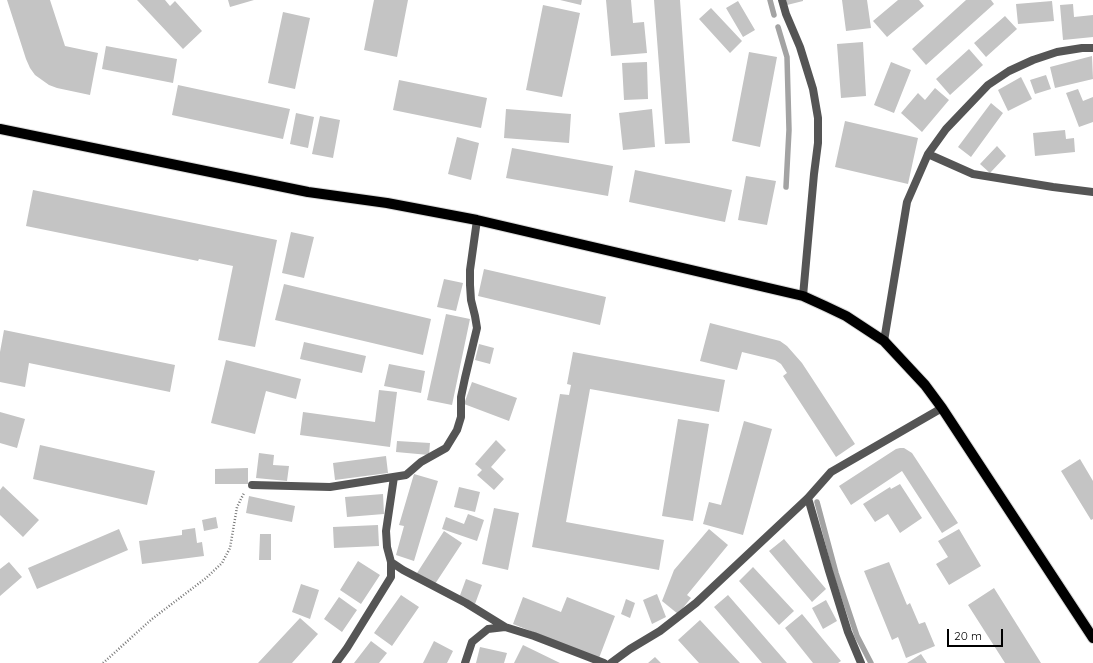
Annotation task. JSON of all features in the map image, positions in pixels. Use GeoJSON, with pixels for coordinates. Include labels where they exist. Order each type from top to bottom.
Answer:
{"type":"FeatureCollection","features":[{"type":"Feature","properties":{"kind":"main road"},"geometry":{"type":"LineString","coordinates":[[0,129],[300,190],[477,220],[803,296],[846,316],[884,341],[925,385],[942,408],[1093,638]]}},
{"type":"Feature","properties":{"kind":"street"},"geometry":{"type":"LineString","coordinates":[[782,0],[800,48],[813,89],[818,118],[818,143],[803,296]]}},
{"type":"Feature","properties":{"kind":"street"},"geometry":{"type":"LineString","coordinates":[[884,341],[907,202],[928,154],[946,129],[970,103],[988,85],[1009,71],[1033,60],[1057,52],[1082,48],[1093,48]]}},
{"type":"Feature","properties":{"kind":"street"},"geometry":{"type":"LineString","coordinates":[[928,154],[973,174],[1093,192]]}},
{"type":"Feature","properties":{"kind":"street"},"geometry":{"type":"LineString","coordinates":[[252,485],[330,487],[406,475],[421,462],[446,448],[457,430],[461,417],[461,397],[477,328],[471,300],[470,270],[477,220]]}},
{"type":"Feature","properties":{"kind":"street"},"geometry":{"type":"LineString","coordinates":[[612,663],[630,649],[660,631],[696,603],[808,498],[830,472],[942,408]]}},
{"type":"Feature","properties":{"kind":"street"},"geometry":{"type":"LineString","coordinates":[[336,663],[354,637],[390,577],[391,562],[387,546],[386,531],[394,477]]}},
{"type":"Feature","properties":{"kind":"street"},"geometry":{"type":"LineString","coordinates":[[808,498],[828,571],[848,632],[861,663]]}},
{"type":"Feature","properties":{"kind":"street"},"geometry":{"type":"LineString","coordinates":[[391,562],[505,627],[534,636],[604,663]]}},
{"type":"Feature","properties":{"kind":"street"},"geometry":{"type":"LineString","coordinates":[[465,663],[472,642],[488,629],[505,627]]}},
{"type":"Feature","properties":{"kind":"path"},"geometry":{"type":"LineString","coordinates":[[103,663],[152,619],[206,578],[222,563],[230,548],[237,507],[242,495],[252,485]]}},
{"type":"Feature","properties":{"kind":"building"},"geometry":{"type":"Polygon","coordinates":[[[7,0],[50,0],[65,46],[98,53],[90,95],[57,88],[49,85],[35,75],[26,59],[7,0]]]}},
{"type":"Feature","properties":{"kind":"building"},"geometry":{"type":"Polygon","coordinates":[[[137,0],[165,0],[170,6],[175,1],[202,31],[183,49],[137,0]]]}},
{"type":"Feature","properties":{"kind":"building"},"geometry":{"type":"Polygon","coordinates":[[[228,0],[254,0],[230,7],[228,0]]]}},
{"type":"Feature","properties":{"kind":"building"},"geometry":{"type":"Polygon","coordinates":[[[374,0],[408,0],[397,57],[364,50],[374,0]]]}},
{"type":"Feature","properties":{"kind":"building"},"geometry":{"type":"Polygon","coordinates":[[[560,0],[582,0],[581,5],[560,0]]]}},
{"type":"Feature","properties":{"kind":"building"},"geometry":{"type":"Polygon","coordinates":[[[606,0],[631,0],[633,23],[644,22],[647,53],[611,56],[606,0]]]}},
{"type":"Feature","properties":{"kind":"building"},"geometry":{"type":"Polygon","coordinates":[[[654,0],[680,0],[690,143],[665,144],[654,0]]]}},
{"type":"Feature","properties":{"kind":"building"},"geometry":{"type":"Polygon","coordinates":[[[786,0],[803,0],[803,1],[787,5],[786,0]]]}},
{"type":"Feature","properties":{"kind":"building"},"geometry":{"type":"Polygon","coordinates":[[[842,0],[867,0],[871,28],[846,31],[842,0]]]}},
{"type":"Feature","properties":{"kind":"building"},"geometry":{"type":"Polygon","coordinates":[[[898,0],[919,0],[924,6],[887,37],[873,21],[898,0]]]}},
{"type":"Feature","properties":{"kind":"building"},"geometry":{"type":"Polygon","coordinates":[[[966,0],[991,0],[994,4],[926,65],[912,49],[966,0]]]}},
{"type":"Feature","properties":{"kind":"building"},"geometry":{"type":"Polygon","coordinates":[[[738,1],[755,30],[743,37],[726,8],[738,1]]]}},
{"type":"Feature","properties":{"kind":"building"},"geometry":{"type":"Polygon","coordinates":[[[1052,1],[1054,21],[1018,24],[1016,4],[1052,1]]]}},
{"type":"Feature","properties":{"kind":"building"},"geometry":{"type":"Polygon","coordinates":[[[1073,4],[1074,17],[1093,15],[1093,37],[1063,40],[1060,5],[1073,4]]]}},
{"type":"Feature","properties":{"kind":"building"},"geometry":{"type":"Polygon","coordinates":[[[543,5],[580,13],[562,97],[526,90],[543,5]]]}},
{"type":"Feature","properties":{"kind":"building"},"geometry":{"type":"Polygon","coordinates":[[[711,8],[742,41],[730,53],[699,19],[711,8]]]}},
{"type":"Feature","properties":{"kind":"building"},"geometry":{"type":"Polygon","coordinates":[[[283,12],[310,18],[295,89],[268,83],[283,12]]]}},
{"type":"Feature","properties":{"kind":"building"},"geometry":{"type":"Polygon","coordinates":[[[1005,16],[1017,29],[986,57],[974,43],[1005,16]]]}},
{"type":"Feature","properties":{"kind":"building"},"geometry":{"type":"Polygon","coordinates":[[[863,42],[866,96],[841,98],[837,44],[863,42]]]}},
{"type":"Feature","properties":{"kind":"building"},"geometry":{"type":"Polygon","coordinates":[[[106,46],[177,59],[173,83],[102,69],[106,46]]]}},
{"type":"Feature","properties":{"kind":"building"},"geometry":{"type":"Polygon","coordinates":[[[969,49],[983,65],[950,95],[936,79],[969,49]]]}},
{"type":"Feature","properties":{"kind":"building"},"geometry":{"type":"Polygon","coordinates":[[[749,52],[777,57],[760,147],[732,141],[749,52]]]}},
{"type":"Feature","properties":{"kind":"building"},"geometry":{"type":"Polygon","coordinates":[[[1092,56],[1093,79],[1055,88],[1050,67],[1092,56]]]}},
{"type":"Feature","properties":{"kind":"building"},"geometry":{"type":"Polygon","coordinates":[[[647,62],[648,99],[624,100],[622,63],[647,62]]]}},
{"type":"Feature","properties":{"kind":"building"},"geometry":{"type":"Polygon","coordinates":[[[891,62],[911,70],[894,113],[874,105],[891,62]]]}},
{"type":"Feature","properties":{"kind":"building"},"geometry":{"type":"Polygon","coordinates":[[[1046,75],[1051,89],[1035,94],[1030,80],[1046,75]]]}},
{"type":"Feature","properties":{"kind":"building"},"geometry":{"type":"Polygon","coordinates":[[[1021,77],[1032,99],[1008,111],[998,90],[1021,77]]]}},
{"type":"Feature","properties":{"kind":"building"},"geometry":{"type":"Polygon","coordinates":[[[399,80],[487,98],[481,128],[393,110],[399,80]]]}},
{"type":"Feature","properties":{"kind":"building"},"geometry":{"type":"Polygon","coordinates":[[[178,85],[290,109],[283,139],[172,115],[178,85]]]}},
{"type":"Feature","properties":{"kind":"building"},"geometry":{"type":"Polygon","coordinates":[[[935,88],[949,100],[922,132],[901,113],[918,93],[925,100],[935,88]]]}},
{"type":"Feature","properties":{"kind":"building"},"geometry":{"type":"Polygon","coordinates":[[[1078,89],[1083,101],[1093,97],[1093,122],[1079,127],[1066,93],[1078,89]]]}},
{"type":"Feature","properties":{"kind":"building"},"geometry":{"type":"Polygon","coordinates":[[[991,103],[1003,113],[971,157],[958,147],[991,103]]]}},
{"type":"Feature","properties":{"kind":"building"},"geometry":{"type":"Polygon","coordinates":[[[506,109],[571,114],[569,143],[504,138],[506,109]]]}},
{"type":"Feature","properties":{"kind":"building"},"geometry":{"type":"Polygon","coordinates":[[[652,109],[655,147],[623,150],[619,113],[652,109]]]}},
{"type":"Feature","properties":{"kind":"building"},"geometry":{"type":"Polygon","coordinates":[[[296,113],[314,117],[308,148],[290,144],[296,113]]]}},
{"type":"Feature","properties":{"kind":"building"},"geometry":{"type":"Polygon","coordinates":[[[320,116],[340,120],[333,158],[312,154],[320,116]]]}},
{"type":"Feature","properties":{"kind":"building"},"geometry":{"type":"Polygon","coordinates":[[[845,121],[918,138],[908,184],[835,167],[845,121]]]}},
{"type":"Feature","properties":{"kind":"building"},"geometry":{"type":"Polygon","coordinates":[[[1065,130],[1066,139],[1074,138],[1075,152],[1035,156],[1033,133],[1065,130]]]}},
{"type":"Feature","properties":{"kind":"building"},"geometry":{"type":"Polygon","coordinates":[[[457,137],[479,143],[471,180],[448,174],[457,137]]]}},
{"type":"Feature","properties":{"kind":"building"},"geometry":{"type":"Polygon","coordinates":[[[997,146],[1006,156],[990,173],[980,164],[997,146]]]}},
{"type":"Feature","properties":{"kind":"building"},"geometry":{"type":"Polygon","coordinates":[[[512,148],[613,166],[608,196],[506,178],[512,148]]]}},
{"type":"Feature","properties":{"kind":"building"},"geometry":{"type":"Polygon","coordinates":[[[635,170],[732,190],[725,222],[629,202],[635,170]]]}},
{"type":"Feature","properties":{"kind":"building"},"geometry":{"type":"Polygon","coordinates":[[[746,176],[776,181],[767,225],[738,220],[746,176]]]}},
{"type":"Feature","properties":{"kind":"building"},"geometry":{"type":"Polygon","coordinates":[[[33,190],[277,240],[255,347],[218,340],[233,266],[199,259],[198,261],[26,226],[33,190]]]}},
{"type":"Feature","properties":{"kind":"building"},"geometry":{"type":"Polygon","coordinates":[[[291,232],[314,237],[304,278],[282,273],[291,232]]]}},
{"type":"Feature","properties":{"kind":"building"},"geometry":{"type":"Polygon","coordinates":[[[484,269],[606,297],[600,325],[478,296],[484,269]]]}},
{"type":"Feature","properties":{"kind":"building"},"geometry":{"type":"Polygon","coordinates":[[[444,279],[463,283],[456,311],[437,307],[444,279]]]}},
{"type":"Feature","properties":{"kind":"building"},"geometry":{"type":"Polygon","coordinates":[[[284,284],[431,319],[423,355],[275,320],[284,284]]]}},
{"type":"Feature","properties":{"kind":"building"},"geometry":{"type":"Polygon","coordinates":[[[446,314],[470,319],[452,405],[427,400],[446,314]]]}},
{"type":"Feature","properties":{"kind":"building"},"geometry":{"type":"Polygon","coordinates":[[[710,323],[780,341],[787,346],[802,363],[855,444],[836,457],[783,376],[787,373],[781,364],[775,360],[742,352],[737,370],[700,361],[710,323]]]}},
{"type":"Feature","properties":{"kind":"building"},"geometry":{"type":"Polygon","coordinates":[[[4,330],[175,365],[170,392],[29,363],[25,387],[0,382],[0,352],[4,330]]]}},
{"type":"Feature","properties":{"kind":"building"},"geometry":{"type":"Polygon","coordinates":[[[304,342],[366,356],[362,373],[300,359],[304,342]]]}},
{"type":"Feature","properties":{"kind":"building"},"geometry":{"type":"Polygon","coordinates":[[[479,344],[494,348],[490,364],[475,360],[479,344]]]}},
{"type":"Feature","properties":{"kind":"building"},"geometry":{"type":"Polygon","coordinates":[[[573,352],[725,380],[719,412],[590,389],[566,522],[664,540],[659,570],[532,547],[560,394],[569,395],[571,385],[567,384],[573,352]]]}},
{"type":"Feature","properties":{"kind":"building"},"geometry":{"type":"Polygon","coordinates":[[[226,360],[301,379],[296,399],[266,391],[255,434],[211,423],[226,360]]]}},
{"type":"Feature","properties":{"kind":"building"},"geometry":{"type":"Polygon","coordinates":[[[389,364],[425,371],[421,393],[384,386],[389,364]]]}},
{"type":"Feature","properties":{"kind":"building"},"geometry":{"type":"Polygon","coordinates":[[[472,382],[517,398],[509,421],[464,404],[472,382]]]}},
{"type":"Feature","properties":{"kind":"building"},"geometry":{"type":"Polygon","coordinates":[[[379,390],[397,392],[390,447],[300,435],[303,412],[375,422],[379,390]]]}},
{"type":"Feature","properties":{"kind":"building"},"geometry":{"type":"Polygon","coordinates":[[[0,412],[25,419],[17,448],[0,443],[0,412]]]}},
{"type":"Feature","properties":{"kind":"building"},"geometry":{"type":"Polygon","coordinates":[[[678,419],[709,424],[693,521],[662,516],[678,419]]]}},
{"type":"Feature","properties":{"kind":"building"},"geometry":{"type":"Polygon","coordinates":[[[744,421],[772,429],[743,535],[703,524],[709,502],[721,505],[744,421]]]}},
{"type":"Feature","properties":{"kind":"building"},"geometry":{"type":"Polygon","coordinates":[[[496,440],[506,450],[491,467],[504,479],[494,490],[477,475],[482,470],[475,464],[496,440]]]}},
{"type":"Feature","properties":{"kind":"building"},"geometry":{"type":"Polygon","coordinates":[[[397,441],[430,443],[429,455],[396,452],[397,441]]]}},
{"type":"Feature","properties":{"kind":"building"},"geometry":{"type":"Polygon","coordinates":[[[40,445],[155,471],[147,505],[33,479],[40,445]]]}},
{"type":"Feature","properties":{"kind":"building"},"geometry":{"type":"Polygon","coordinates":[[[904,448],[912,453],[958,523],[942,533],[902,471],[851,505],[839,486],[896,449],[904,448]]]}},
{"type":"Feature","properties":{"kind":"building"},"geometry":{"type":"Polygon","coordinates":[[[259,453],[274,455],[273,465],[289,466],[287,481],[256,478],[259,453]]]}},
{"type":"Feature","properties":{"kind":"building"},"geometry":{"type":"Polygon","coordinates":[[[386,456],[388,473],[335,480],[333,463],[386,456]]]}},
{"type":"Feature","properties":{"kind":"building"},"geometry":{"type":"Polygon","coordinates":[[[1080,459],[1093,481],[1093,519],[1091,520],[1061,471],[1080,459]]]}},
{"type":"Feature","properties":{"kind":"building"},"geometry":{"type":"Polygon","coordinates":[[[248,468],[248,484],[215,484],[215,469],[248,468]]]}},
{"type":"Feature","properties":{"kind":"building"},"geometry":{"type":"Polygon","coordinates":[[[414,474],[438,481],[414,561],[396,555],[404,526],[399,525],[414,474]]]}},
{"type":"Feature","properties":{"kind":"building"},"geometry":{"type":"Polygon","coordinates":[[[900,484],[922,518],[900,533],[888,514],[875,522],[863,504],[890,487],[891,489],[900,484]]]}},
{"type":"Feature","properties":{"kind":"building"},"geometry":{"type":"Polygon","coordinates":[[[3,486],[39,520],[23,537],[0,515],[0,490],[3,486]]]}},
{"type":"Feature","properties":{"kind":"building"},"geometry":{"type":"Polygon","coordinates":[[[459,487],[480,492],[475,512],[454,507],[459,487]]]}},
{"type":"Feature","properties":{"kind":"building"},"geometry":{"type":"Polygon","coordinates":[[[383,494],[384,514],[347,517],[345,497],[383,494]]]}},
{"type":"Feature","properties":{"kind":"building"},"geometry":{"type":"Polygon","coordinates":[[[249,496],[295,506],[292,522],[246,513],[249,496]]]}},
{"type":"Feature","properties":{"kind":"building"},"geometry":{"type":"Polygon","coordinates":[[[494,508],[519,513],[508,570],[482,564],[494,508]]]}},
{"type":"Feature","properties":{"kind":"building"},"geometry":{"type":"Polygon","coordinates":[[[468,514],[484,520],[477,541],[442,529],[446,517],[464,524],[468,514]]]}},
{"type":"Feature","properties":{"kind":"building"},"geometry":{"type":"Polygon","coordinates":[[[216,517],[218,528],[204,531],[202,520],[216,517]]]}},
{"type":"Feature","properties":{"kind":"building"},"geometry":{"type":"Polygon","coordinates":[[[378,525],[379,546],[334,548],[333,527],[378,525]]]}},
{"type":"Feature","properties":{"kind":"building"},"geometry":{"type":"Polygon","coordinates":[[[195,528],[197,543],[202,542],[204,556],[142,564],[139,541],[182,535],[182,530],[195,528]]]}},
{"type":"Feature","properties":{"kind":"building"},"geometry":{"type":"Polygon","coordinates":[[[119,529],[128,550],[37,589],[28,568],[119,529]]]}},
{"type":"Feature","properties":{"kind":"building"},"geometry":{"type":"Polygon","coordinates":[[[709,529],[728,545],[687,595],[691,598],[678,614],[662,601],[674,570],[709,529]]]}},
{"type":"Feature","properties":{"kind":"building"},"geometry":{"type":"Polygon","coordinates":[[[959,529],[981,566],[949,585],[936,564],[948,557],[938,541],[959,529]]]}},
{"type":"Feature","properties":{"kind":"building"},"geometry":{"type":"Polygon","coordinates":[[[444,531],[462,543],[435,584],[417,573],[444,531]]]}},
{"type":"Feature","properties":{"kind":"building"},"geometry":{"type":"Polygon","coordinates":[[[260,534],[271,534],[271,560],[259,560],[260,534]]]}},
{"type":"Feature","properties":{"kind":"building"},"geometry":{"type":"Polygon","coordinates":[[[784,539],[826,589],[812,602],[769,551],[784,539]]]}},
{"type":"Feature","properties":{"kind":"building"},"geometry":{"type":"Polygon","coordinates":[[[358,561],[380,575],[361,604],[340,590],[358,561]]]}},
{"type":"Feature","properties":{"kind":"building"},"geometry":{"type":"Polygon","coordinates":[[[9,562],[22,577],[0,596],[0,569],[9,562]]]}},
{"type":"Feature","properties":{"kind":"building"},"geometry":{"type":"Polygon","coordinates":[[[889,562],[907,605],[910,603],[919,624],[925,622],[935,646],[906,658],[898,637],[892,640],[864,571],[889,562]]]}},
{"type":"Feature","properties":{"kind":"building"},"geometry":{"type":"Polygon","coordinates":[[[753,567],[794,611],[779,625],[739,581],[753,567]]]}},
{"type":"Feature","properties":{"kind":"building"},"geometry":{"type":"Polygon","coordinates":[[[466,579],[482,585],[475,604],[459,598],[466,579]]]}},
{"type":"Feature","properties":{"kind":"building"},"geometry":{"type":"Polygon","coordinates":[[[301,584],[319,590],[310,619],[292,612],[301,584]]]}},
{"type":"Feature","properties":{"kind":"building"},"geometry":{"type":"Polygon","coordinates":[[[994,588],[1041,663],[1005,663],[968,605],[994,588]]]}},
{"type":"Feature","properties":{"kind":"building"},"geometry":{"type":"Polygon","coordinates":[[[657,594],[666,617],[652,624],[643,600],[657,594]]]}},
{"type":"Feature","properties":{"kind":"building"},"geometry":{"type":"Polygon","coordinates":[[[401,595],[419,607],[392,646],[374,633],[401,595]]]}},
{"type":"Feature","properties":{"kind":"building"},"geometry":{"type":"Polygon","coordinates":[[[728,595],[787,663],[762,663],[714,607],[728,595]]]}},
{"type":"Feature","properties":{"kind":"building"},"geometry":{"type":"Polygon","coordinates":[[[339,597],[357,610],[342,632],[324,619],[339,597]]]}},
{"type":"Feature","properties":{"kind":"building"},"geometry":{"type":"Polygon","coordinates":[[[523,597],[561,612],[567,597],[615,616],[599,658],[513,624],[523,597]]]}},
{"type":"Feature","properties":{"kind":"building"},"geometry":{"type":"Polygon","coordinates":[[[626,599],[635,603],[630,618],[621,614],[626,599]]]}},
{"type":"Feature","properties":{"kind":"building"},"geometry":{"type":"Polygon","coordinates":[[[826,600],[837,621],[823,629],[812,608],[826,600]]]}},
{"type":"Feature","properties":{"kind":"building"},"geometry":{"type":"Polygon","coordinates":[[[802,614],[841,661],[838,663],[813,663],[785,628],[802,614]]]}},
{"type":"Feature","properties":{"kind":"building"},"geometry":{"type":"Polygon","coordinates":[[[300,618],[318,634],[292,663],[258,663],[300,618]]]}},
{"type":"Feature","properties":{"kind":"building"},"geometry":{"type":"Polygon","coordinates":[[[700,620],[740,663],[699,663],[678,640],[700,620]]]}},
{"type":"Feature","properties":{"kind":"building"},"geometry":{"type":"Polygon","coordinates":[[[371,641],[387,653],[379,663],[354,663],[371,641]]]}},
{"type":"Feature","properties":{"kind":"building"},"geometry":{"type":"Polygon","coordinates":[[[434,641],[453,651],[447,663],[423,663],[434,641]]]}},
{"type":"Feature","properties":{"kind":"building"},"geometry":{"type":"Polygon","coordinates":[[[523,645],[560,663],[514,663],[523,645]]]}},
{"type":"Feature","properties":{"kind":"building"},"geometry":{"type":"Polygon","coordinates":[[[480,647],[507,653],[504,663],[476,663],[480,647]]]}},
{"type":"Feature","properties":{"kind":"building"},"geometry":{"type":"Polygon","coordinates":[[[921,654],[927,663],[907,663],[921,654]]]}},
{"type":"Feature","properties":{"kind":"building"},"geometry":{"type":"Polygon","coordinates":[[[655,657],[661,663],[648,663],[655,657]]]}},
{"type":"Feature","properties":{"kind":"waterway"},"geometry":{"type":"LineString","coordinates":[[770,0],[774,15]]}},
{"type":"Feature","properties":{"kind":"waterway"},"geometry":{"type":"LineString","coordinates":[[778,27],[787,57],[789,130],[786,187]]}},
{"type":"Feature","properties":{"kind":"waterway"},"geometry":{"type":"LineString","coordinates":[[817,502],[836,573],[857,636],[871,663]]}}]}
